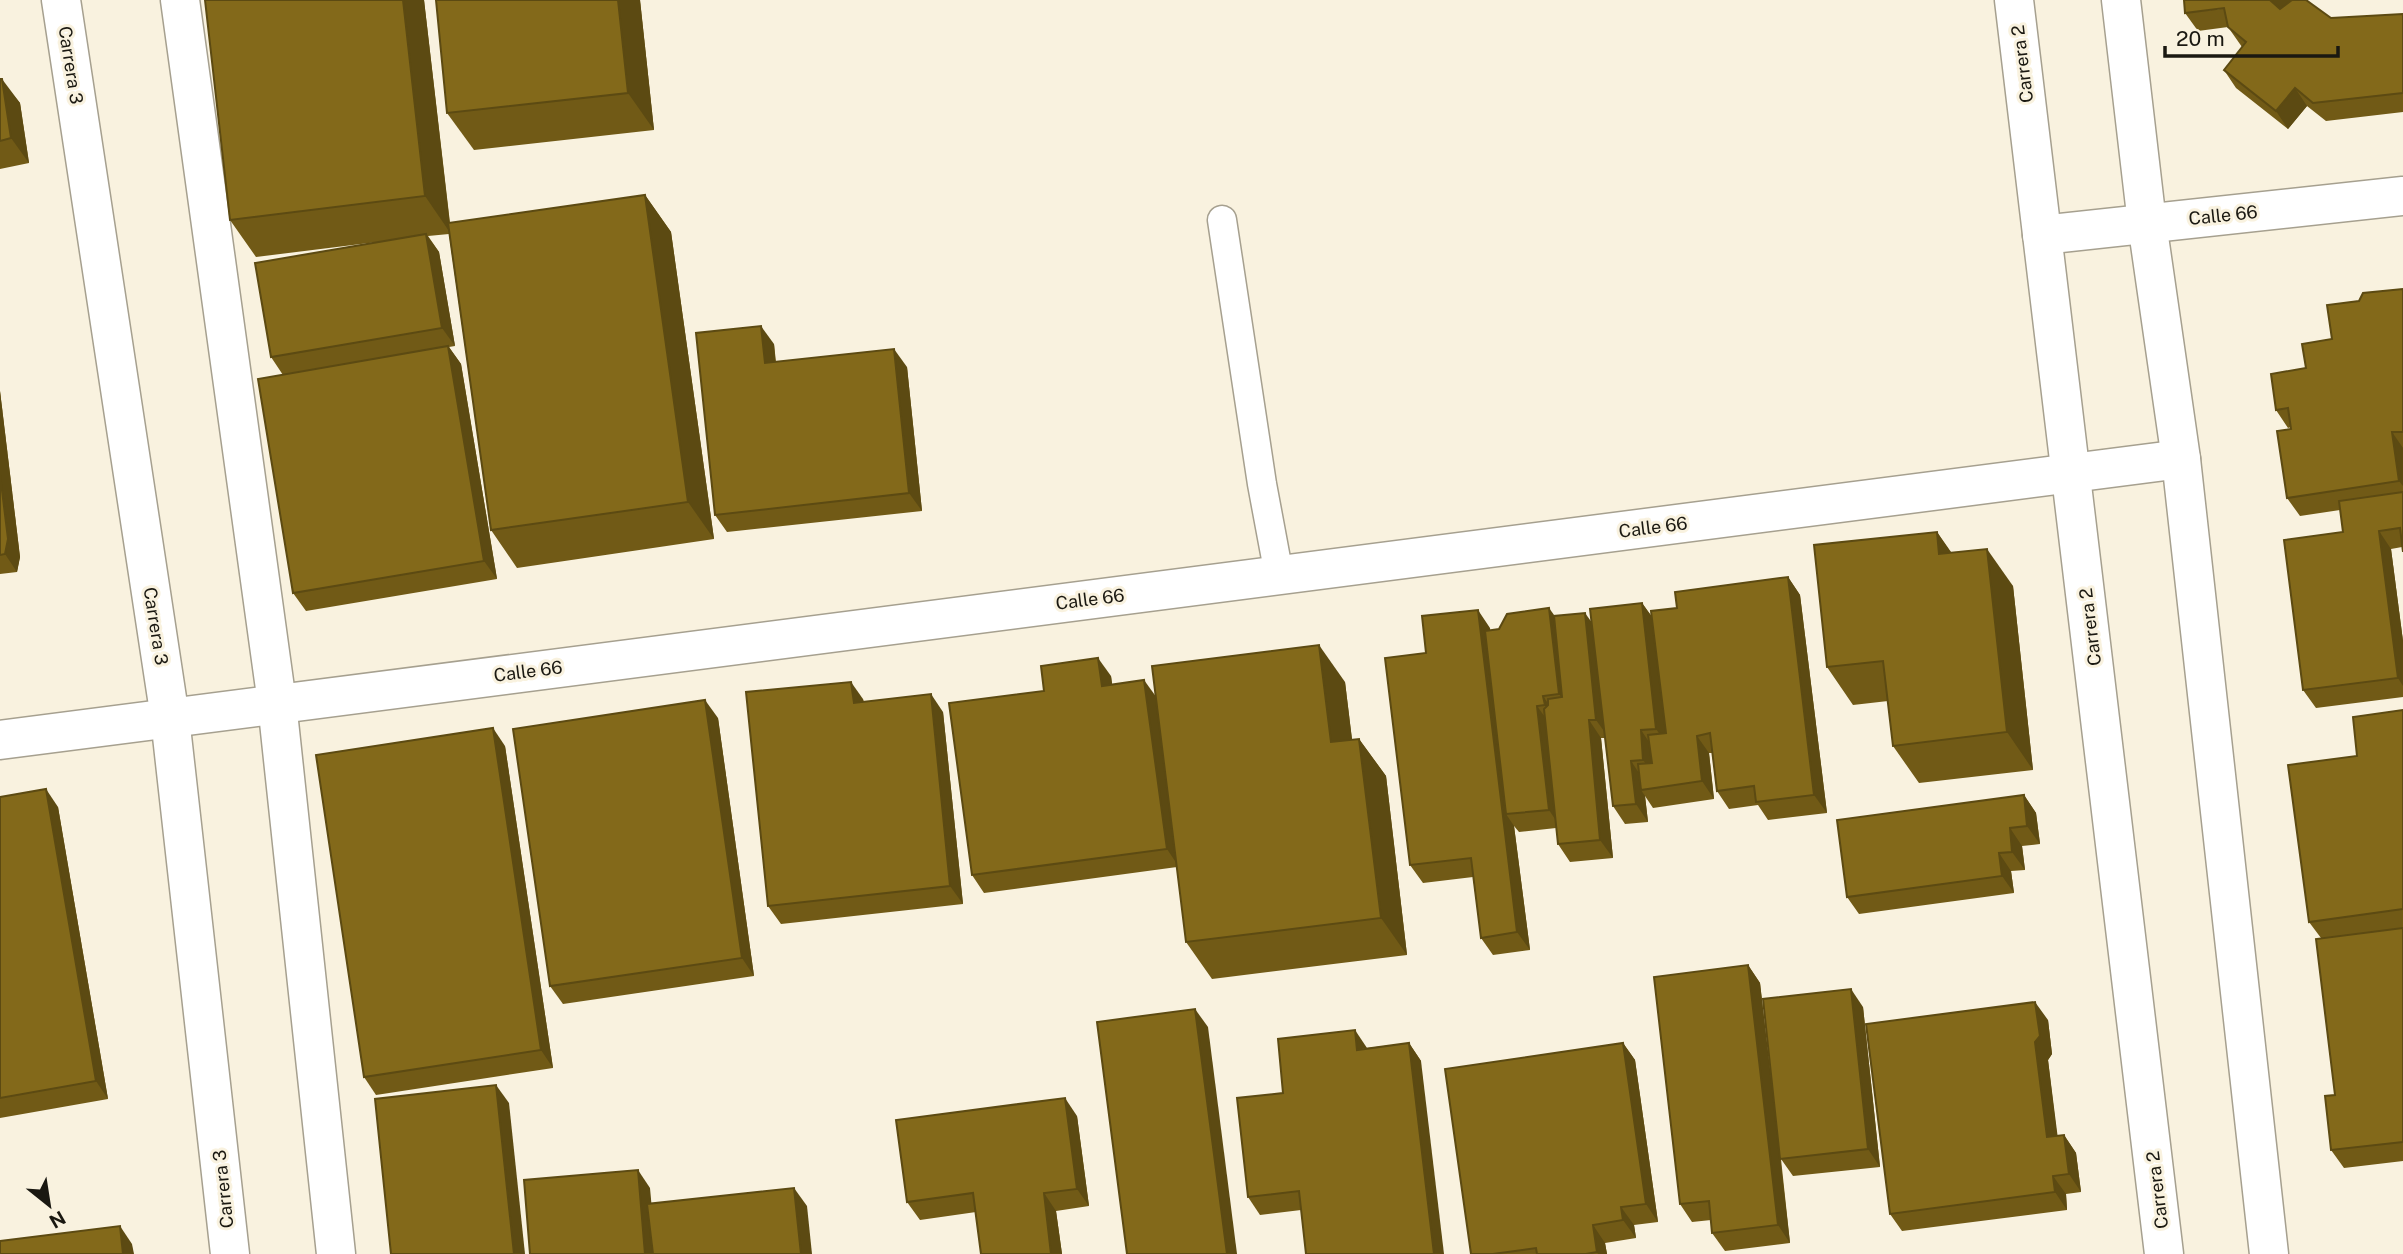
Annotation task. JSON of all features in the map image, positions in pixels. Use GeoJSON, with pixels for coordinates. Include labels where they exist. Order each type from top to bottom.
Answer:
{"type":"FeatureCollection","features":[{"type":"Feature","properties":{"kind":"street","name":"Carrera 3"},"geometry":{"type":"LineString","coordinates":[[61,0],[170,718],[230,1254]]}},
{"type":"Feature","properties":{"kind":"street"},"geometry":{"type":"LineString","coordinates":[[180,0],[277,703],[336,1254]]}},
{"type":"Feature","properties":{"kind":"street","name":"Carrera 2"},"geometry":{"type":"LineString","coordinates":[[2014,0],[2164,1254]]}},
{"type":"Feature","properties":{"kind":"street"},"geometry":{"type":"LineString","coordinates":[[2120,0],[2147,223],[2181,459],[2269,1254]]}},
{"type":"Feature","properties":{"kind":"street","name":"Calle 66"},"geometry":{"type":"LineString","coordinates":[[2042,234],[2403,196]]}},
{"type":"Feature","properties":{"kind":"street","name":"Calle 66"},"geometry":{"type":"LineString","coordinates":[[0,740],[2181,459]]}},
{"type":"Feature","properties":{"kind":"lane"},"geometry":{"type":"LineString","coordinates":[[1222,220],[1262,484],[1279,575]]}},
{"type":"Feature","properties":{"kind":"building"},"geometry":{"type":"Polygon","coordinates":[[[205,0],[403,0],[425,196],[230,220],[205,0]]]}},
{"type":"Feature","properties":{"kind":"building"},"geometry":{"type":"Polygon","coordinates":[[[436,0],[618,0],[628,93],[447,113],[436,0]]]}},
{"type":"Feature","properties":{"kind":"building"},"geometry":{"type":"Polygon","coordinates":[[[2184,0],[2272,0],[2280,9],[2292,0],[2306,0],[2331,18],[2403,14],[2403,93],[2313,103],[2295,88],[2276,111],[2224,70],[2246,42],[2228,27],[2224,8],[2185,13],[2184,0]]]}},
{"type":"Feature","properties":{"kind":"building"},"geometry":{"type":"Polygon","coordinates":[[[0,79],[11,138],[0,141],[0,79]]]}},
{"type":"Feature","properties":{"kind":"building"},"geometry":{"type":"Polygon","coordinates":[[[645,195],[688,502],[491,530],[448,223],[645,195]]]}},
{"type":"Feature","properties":{"kind":"building"},"geometry":{"type":"Polygon","coordinates":[[[426,234],[442,328],[271,357],[255,263],[426,234]]]}},
{"type":"Feature","properties":{"kind":"building"},"geometry":{"type":"Polygon","coordinates":[[[2403,289],[2403,432],[2392,432],[2399,481],[2287,498],[2277,431],[2291,429],[2288,408],[2276,410],[2271,374],[2306,368],[2302,344],[2332,339],[2327,305],[2359,301],[2363,293],[2403,289]]]}},
{"type":"Feature","properties":{"kind":"building"},"geometry":{"type":"Polygon","coordinates":[[[761,326],[765,363],[894,349],[909,493],[715,515],[696,333],[761,326]]]}},
{"type":"Feature","properties":{"kind":"building"},"geometry":{"type":"Polygon","coordinates":[[[448,346],[484,561],[293,593],[258,379],[448,346]]]}},
{"type":"Feature","properties":{"kind":"building"},"geometry":{"type":"Polygon","coordinates":[[[0,474],[8,539],[5,554],[0,555],[0,474]]]}},
{"type":"Feature","properties":{"kind":"building"},"geometry":{"type":"Polygon","coordinates":[[[2403,492],[2403,552],[2400,528],[2379,531],[2398,678],[2303,690],[2284,540],[2343,532],[2339,501],[2403,492]]]}},
{"type":"Feature","properties":{"kind":"building"},"geometry":{"type":"Polygon","coordinates":[[[1937,532],[1939,554],[1987,549],[2007,732],[1893,746],[1883,661],[1827,667],[1814,545],[1937,532]]]}},
{"type":"Feature","properties":{"kind":"building"},"geometry":{"type":"Polygon","coordinates":[[[1788,577],[1814,795],[1756,802],[1754,786],[1717,791],[1710,733],[1697,736],[1702,781],[1641,790],[1638,764],[1652,763],[1648,735],[1666,733],[1651,611],[1677,608],[1675,592],[1788,577]]]}},
{"type":"Feature","properties":{"kind":"building"},"geometry":{"type":"Polygon","coordinates":[[[1642,603],[1656,729],[1641,730],[1643,760],[1631,761],[1636,804],[1613,806],[1590,609],[1642,603]]]}},
{"type":"Feature","properties":{"kind":"building"},"geometry":{"type":"Polygon","coordinates":[[[1549,608],[1559,694],[1543,696],[1545,705],[1537,706],[1549,810],[1506,814],[1485,631],[1499,629],[1507,614],[1549,608]]]}},
{"type":"Feature","properties":{"kind":"building"},"geometry":{"type":"Polygon","coordinates":[[[1478,610],[1517,932],[1481,938],[1471,858],[1410,865],[1385,658],[1426,653],[1422,616],[1478,610]]]}},
{"type":"Feature","properties":{"kind":"building"},"geometry":{"type":"Polygon","coordinates":[[[1585,613],[1596,720],[1589,720],[1600,840],[1558,844],[1544,709],[1548,705],[1548,699],[1562,697],[1554,616],[1585,613]]]}},
{"type":"Feature","properties":{"kind":"building"},"geometry":{"type":"Polygon","coordinates":[[[1319,645],[1331,742],[1359,739],[1381,918],[1186,942],[1152,666],[1319,645]]]}},
{"type":"Feature","properties":{"kind":"building"},"geometry":{"type":"Polygon","coordinates":[[[1098,658],[1102,686],[1144,680],[1167,849],[972,875],[949,703],[1044,691],[1041,666],[1098,658]]]}},
{"type":"Feature","properties":{"kind":"building"},"geometry":{"type":"Polygon","coordinates":[[[851,682],[854,703],[931,694],[950,886],[768,906],[746,692],[851,682]]]}},
{"type":"Feature","properties":{"kind":"building"},"geometry":{"type":"Polygon","coordinates":[[[705,700],[742,958],[550,986],[513,729],[705,700]]]}},
{"type":"Feature","properties":{"kind":"building"},"geometry":{"type":"Polygon","coordinates":[[[2403,710],[2403,909],[2309,922],[2288,765],[2357,756],[2353,717],[2403,710]]]}},
{"type":"Feature","properties":{"kind":"building"},"geometry":{"type":"Polygon","coordinates":[[[493,728],[541,1050],[364,1077],[316,755],[493,728]]]}},
{"type":"Feature","properties":{"kind":"building"},"geometry":{"type":"Polygon","coordinates":[[[46,789],[96,1081],[0,1098],[0,797],[46,789]]]}},
{"type":"Feature","properties":{"kind":"building"},"geometry":{"type":"Polygon","coordinates":[[[2024,795],[2027,826],[2010,828],[2012,852],[1999,853],[2002,876],[1847,897],[1837,820],[2024,795]]]}},
{"type":"Feature","properties":{"kind":"building"},"geometry":{"type":"Polygon","coordinates":[[[2403,928],[2403,1142],[2331,1150],[2325,1096],[2335,1095],[2316,939],[2403,928]]]}},
{"type":"Feature","properties":{"kind":"building"},"geometry":{"type":"Polygon","coordinates":[[[1748,965],[1778,1225],[1712,1233],[1709,1201],[1680,1204],[1654,977],[1748,965]]]}},
{"type":"Feature","properties":{"kind":"building"},"geometry":{"type":"Polygon","coordinates":[[[1851,989],[1868,1149],[1780,1159],[1763,999],[1851,989]]]}},
{"type":"Feature","properties":{"kind":"building"},"geometry":{"type":"Polygon","coordinates":[[[2035,1002],[2040,1036],[2035,1042],[2047,1137],[2064,1135],[2069,1174],[2053,1176],[2055,1192],[1890,1214],[1866,1024],[2035,1002]]]}},
{"type":"Feature","properties":{"kind":"building"},"geometry":{"type":"Polygon","coordinates":[[[1195,1009],[1227,1254],[1127,1254],[1097,1022],[1195,1009]]]}},
{"type":"Feature","properties":{"kind":"building"},"geometry":{"type":"Polygon","coordinates":[[[1355,1030],[1357,1050],[1409,1043],[1434,1254],[1306,1254],[1299,1191],[1248,1197],[1237,1098],[1283,1093],[1278,1039],[1355,1030]]]}},
{"type":"Feature","properties":{"kind":"building"},"geometry":{"type":"Polygon","coordinates":[[[1623,1043],[1646,1204],[1621,1207],[1623,1220],[1593,1225],[1597,1252],[1537,1254],[1536,1248],[1471,1254],[1445,1069],[1623,1043]]]}},
{"type":"Feature","properties":{"kind":"building"},"geometry":{"type":"Polygon","coordinates":[[[496,1085],[514,1254],[391,1254],[375,1099],[496,1085]]]}},
{"type":"Feature","properties":{"kind":"building"},"geometry":{"type":"Polygon","coordinates":[[[1065,1098],[1077,1189],[1044,1193],[1051,1254],[981,1254],[973,1193],[907,1202],[896,1120],[1065,1098]]]}},
{"type":"Feature","properties":{"kind":"building"},"geometry":{"type":"Polygon","coordinates":[[[638,1170],[645,1254],[530,1254],[524,1180],[638,1170]]]}},
{"type":"Feature","properties":{"kind":"building"},"geometry":{"type":"Polygon","coordinates":[[[794,1188],[801,1254],[653,1254],[647,1204],[794,1188]]]}},
{"type":"Feature","properties":{"kind":"building"},"geometry":{"type":"Polygon","coordinates":[[[120,1226],[123,1254],[0,1254],[0,1241],[120,1226]]]}}]}
